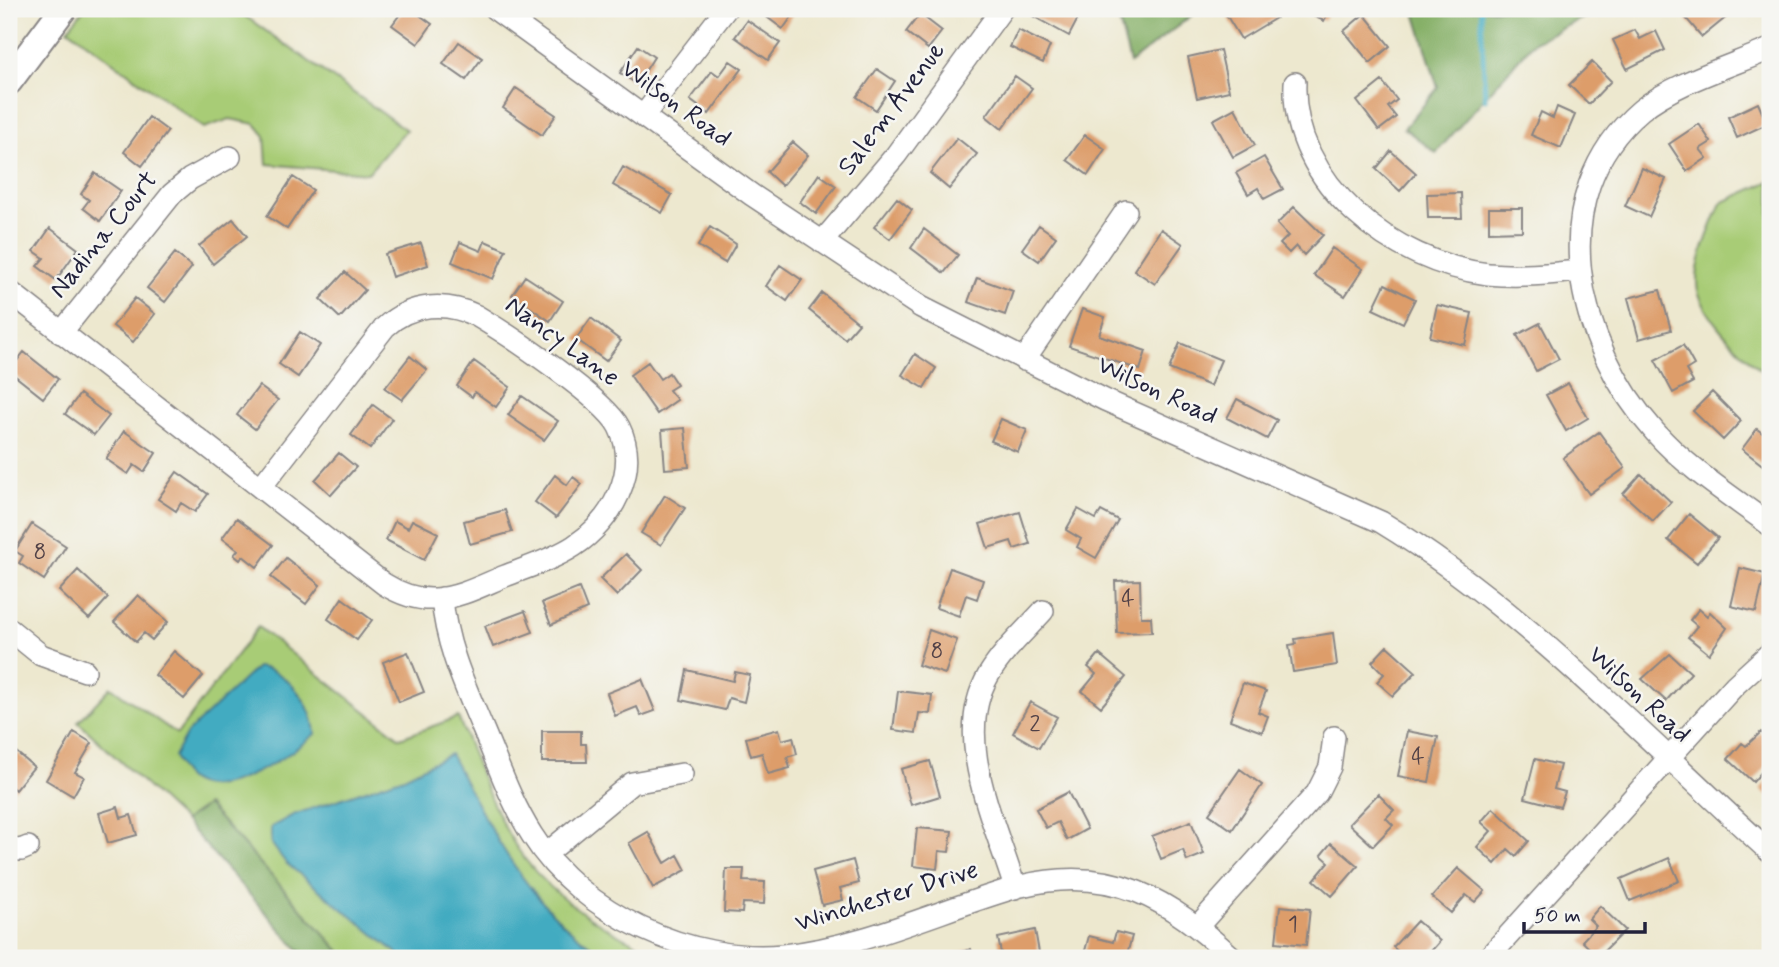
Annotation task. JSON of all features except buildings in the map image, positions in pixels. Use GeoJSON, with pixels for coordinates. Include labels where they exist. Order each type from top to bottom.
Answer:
{"type":"FeatureCollection","features":[{"type":"Feature","properties":{"kind":"main road"},"geometry":{"type":"LineString","coordinates":[[9,81],[63,9]]}},
{"type":"Feature","properties":{"kind":"street","name":"Wilson Road"},"geometry":{"type":"LineString","coordinates":[[495,9],[752,195],[920,307],[1105,400],[1381,523],[1423,547],[1498,606],[1770,852]]}},
{"type":"Feature","properties":{"kind":"street"},"geometry":{"type":"LineString","coordinates":[[645,115],[726,9]]}},
{"type":"Feature","properties":{"kind":"street","name":"Salem Avenue"},"geometry":{"type":"LineString","coordinates":[[822,242],[895,155],[1002,9]]}},
{"type":"Feature","properties":{"kind":"street"},"geometry":{"type":"LineString","coordinates":[[1770,49],[1659,98],[1622,129],[1599,163],[1582,204],[1577,247],[1579,271],[1594,331],[1635,408],[1668,446],[1770,525]]}},
{"type":"Feature","properties":{"kind":"street"},"geometry":{"type":"LineString","coordinates":[[1295,83],[1297,123],[1317,168],[1344,200],[1380,233],[1412,250],[1459,268],[1511,275],[1579,271]]}},
{"type":"Feature","properties":{"kind":"street","name":"Nadina Court"},"geometry":{"type":"LineString","coordinates":[[61,332],[172,194],[190,179],[230,157]]}},
{"type":"Feature","properties":{"kind":"street"},"geometry":{"type":"LineString","coordinates":[[1024,360],[1126,211]]}},
{"type":"Feature","properties":{"kind":"street","name":"Nancy Lane"},"geometry":{"type":"LineString","coordinates":[[9,291],[392,590],[413,597],[442,598],[465,592],[572,547],[589,535],[610,510],[621,489],[627,466],[626,443],[609,411],[477,316],[457,307],[433,306],[395,318],[376,338],[261,487]]}},
{"type":"Feature","properties":{"kind":"street","name":"Winchester Drive"},"geometry":{"type":"LineString","coordinates":[[442,598],[445,626],[456,664],[514,801],[545,854],[583,892],[631,921],[694,946],[758,955],[782,955],[827,948],[1015,888],[1069,879],[1117,884],[1157,899],[1198,926],[1233,958]]}},
{"type":"Feature","properties":{"kind":"street"},"geometry":{"type":"LineString","coordinates":[[1015,888],[977,766],[973,720],[979,695],[992,670],[1043,611]]}},
{"type":"Feature","properties":{"kind":"street"},"geometry":{"type":"LineString","coordinates":[[9,629],[41,655],[85,671]]}},
{"type":"Feature","properties":{"kind":"street"},"geometry":{"type":"LineString","coordinates":[[1488,958],[1735,685],[1770,653]]}},
{"type":"Feature","properties":{"kind":"street"},"geometry":{"type":"LineString","coordinates":[[1198,926],[1317,793],[1331,767],[1335,737]]}},
{"type":"Feature","properties":{"kind":"street"},"geometry":{"type":"LineString","coordinates":[[545,854],[632,783],[682,775]]}},
{"type":"Feature","properties":{"kind":"green space"},"geometry":{"type":"Polygon","coordinates":[[[84,9],[235,9],[406,130],[368,173],[267,164],[265,136],[255,124],[230,119],[204,128],[68,29],[84,9]]]}},
{"type":"Feature","properties":{"kind":"green space"},"geometry":{"type":"Polygon","coordinates":[[[1116,9],[1200,9],[1130,63],[1116,9]]]}},
{"type":"Feature","properties":{"kind":"green space"},"geometry":{"type":"Polygon","coordinates":[[[1414,9],[1601,9],[1534,42],[1436,153],[1404,128],[1438,88],[1414,9]]]}},
{"type":"Feature","properties":{"kind":"green space"},"geometry":{"type":"Polygon","coordinates":[[[1770,181],[1770,379],[1739,350],[1710,316],[1698,291],[1697,281],[1704,246],[1721,203],[1770,181]]]}},
{"type":"Feature","properties":{"kind":"green space"},"geometry":{"type":"Polygon","coordinates":[[[258,627],[400,738],[458,717],[504,826],[538,875],[590,917],[628,940],[668,958],[346,958],[207,805],[184,821],[78,722],[111,687],[177,734],[258,627]]]}},
{"type":"Feature","properties":{"kind":"green space"},"geometry":{"type":"Polygon","coordinates":[[[207,805],[346,958],[306,958],[184,821],[207,805]]]}},
{"type":"Feature","properties":{"kind":"water"},"geometry":{"type":"Polygon","coordinates":[[[257,667],[279,675],[297,691],[309,712],[315,734],[274,763],[240,780],[207,786],[189,780],[174,756],[187,733],[257,667]]]}},
{"type":"Feature","properties":{"kind":"water"},"geometry":{"type":"Polygon","coordinates":[[[450,754],[498,841],[536,894],[557,918],[610,958],[403,958],[286,863],[271,843],[271,827],[293,815],[404,777],[450,754]]]}},
{"type":"Feature","properties":{"kind":"waterway"},"geometry":{"type":"LineString","coordinates":[[1481,9],[1485,99]]}}]}
